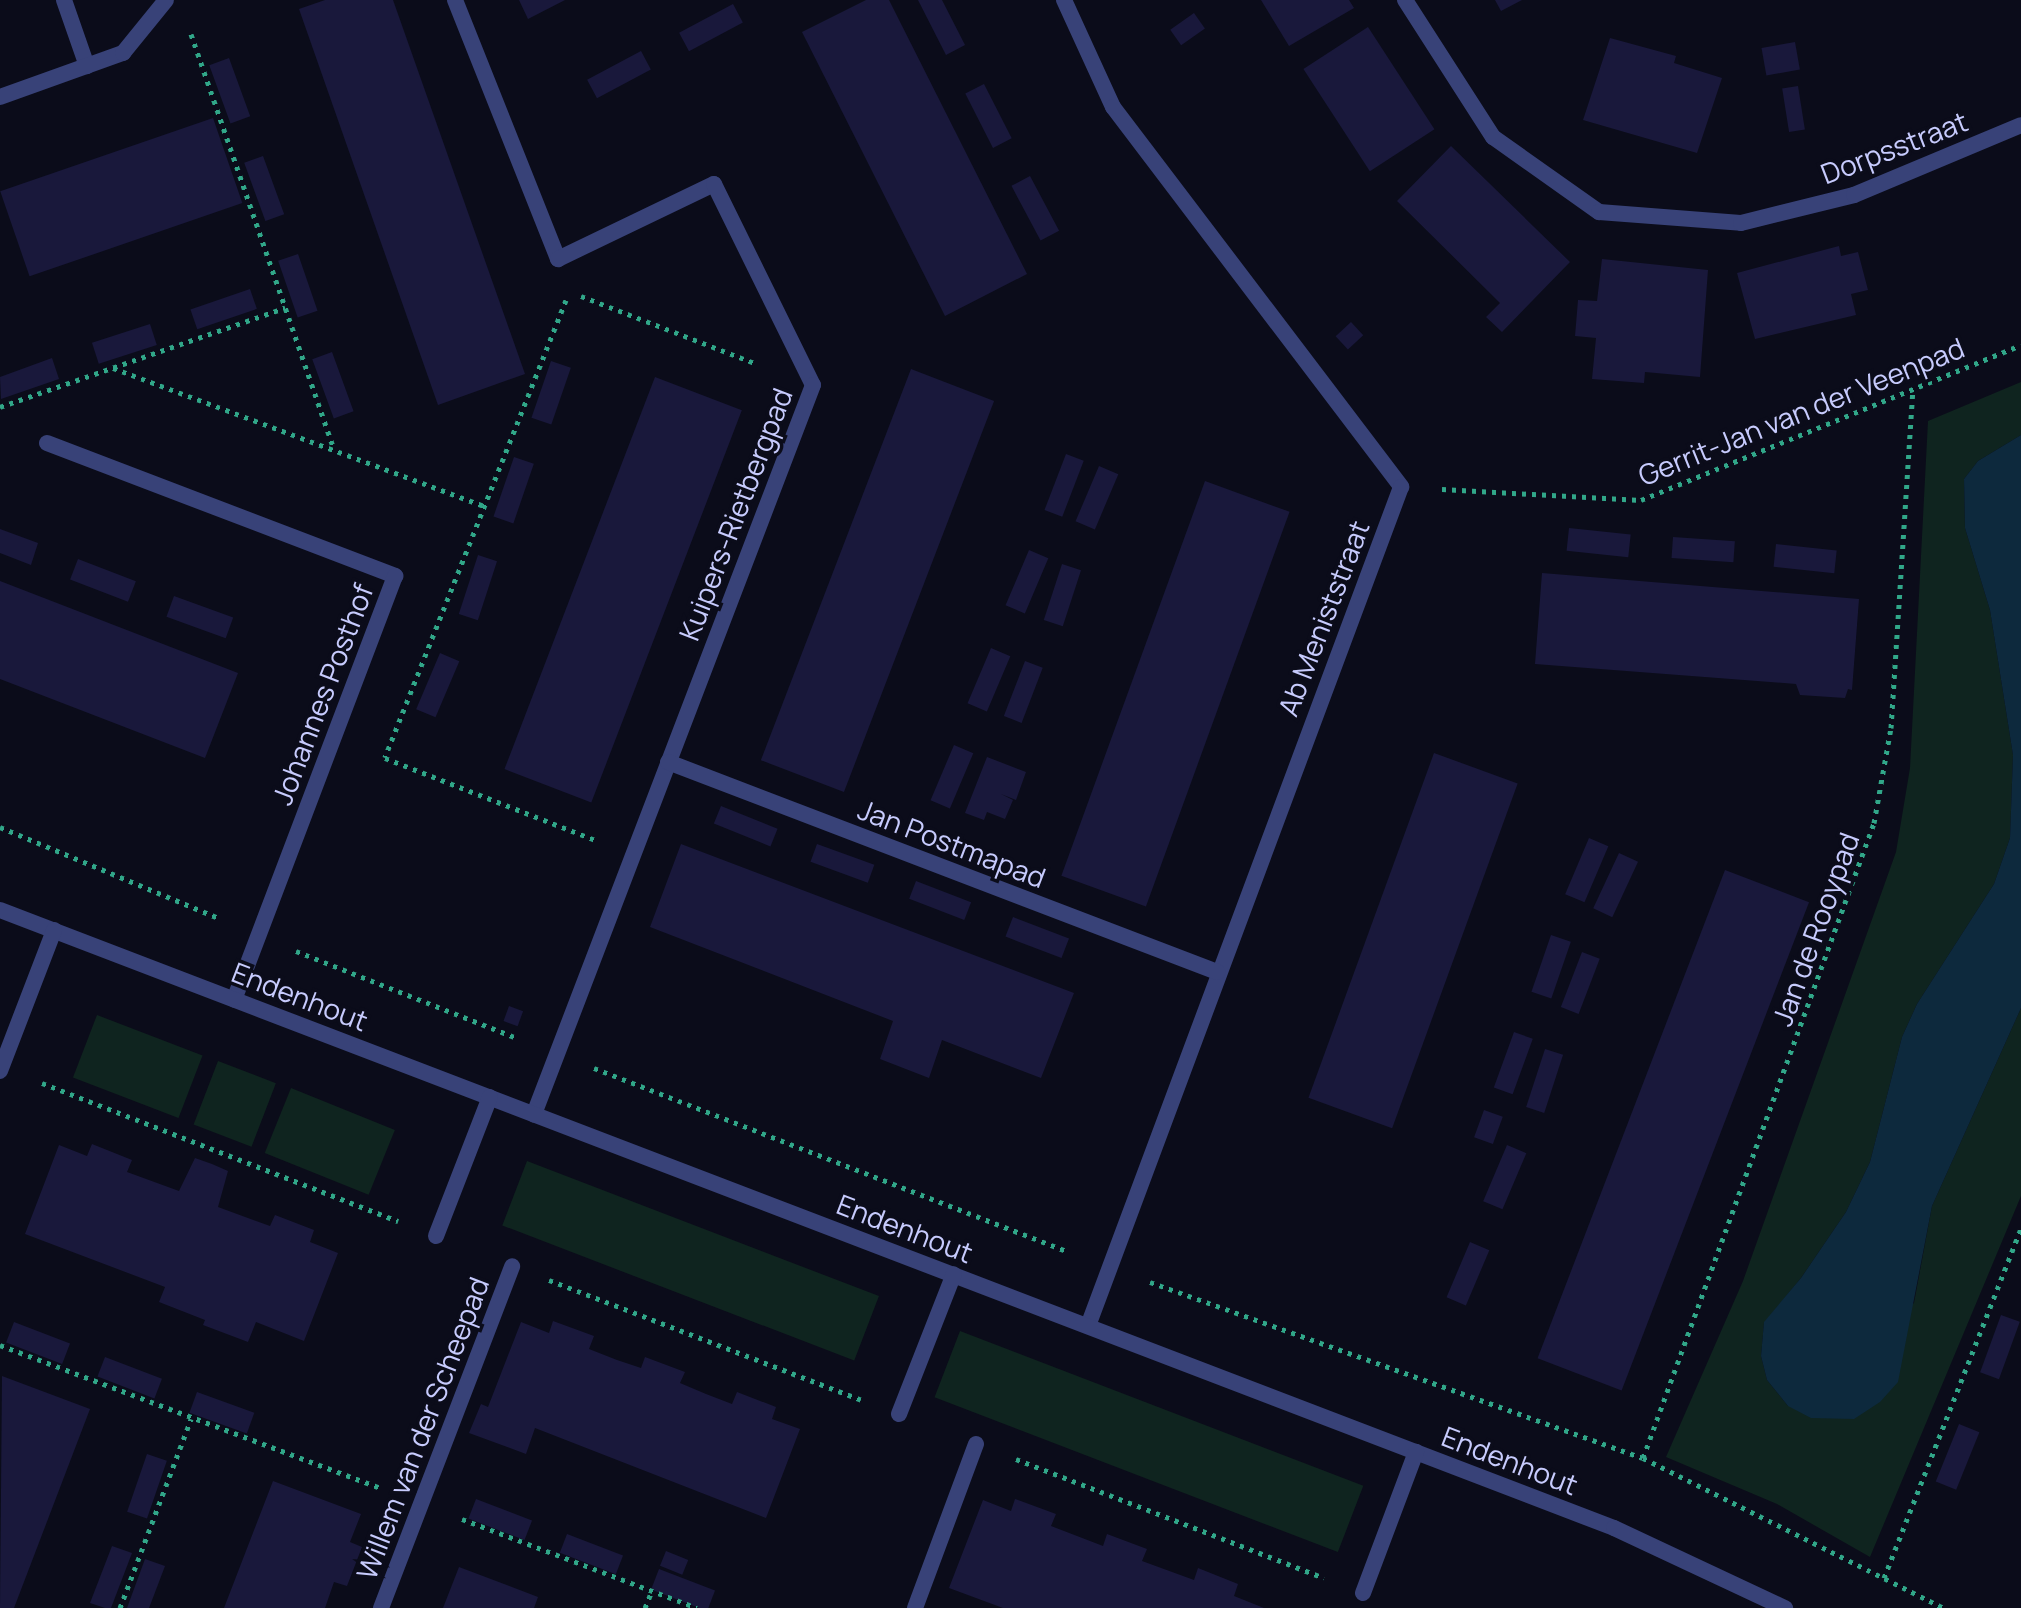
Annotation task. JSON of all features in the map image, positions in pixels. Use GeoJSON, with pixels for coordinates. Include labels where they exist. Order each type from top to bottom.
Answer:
{"type":"FeatureCollection","features":[{"type":"Feature","properties":{"kind":"street"},"geometry":{"type":"LineString","coordinates":[[64,0],[87,66]]}},
{"type":"Feature","properties":{"kind":"street"},"geometry":{"type":"LineString","coordinates":[[0,97],[123,53],[166,0]]}},
{"type":"Feature","properties":{"kind":"street","name":"Kuipers-Rietbergpad"},"geometry":{"type":"LineString","coordinates":[[455,0],[558,259],[714,184],[813,385],[534,1114]]}},
{"type":"Feature","properties":{"kind":"street"},"geometry":{"type":"LineString","coordinates":[[1064,0],[1113,107],[1401,487]]}},
{"type":"Feature","properties":{"kind":"street","name":"Dorpsstraat"},"geometry":{"type":"LineString","coordinates":[[1405,0],[1493,137],[1599,212],[1741,223],[1854,195],[2021,125]]}},
{"type":"Feature","properties":{"kind":"street","name":"Johannes Posthof"},"geometry":{"type":"LineString","coordinates":[[47,443],[395,576],[234,999]]}},
{"type":"Feature","properties":{"kind":"street","name":"Ab Meniststraat"},"geometry":{"type":"LineString","coordinates":[[1088,1326],[1217,972],[1401,487]]}},
{"type":"Feature","properties":{"kind":"street","name":"Jan Postmapad"},"geometry":{"type":"LineString","coordinates":[[668,762],[1217,972]]}},
{"type":"Feature","properties":{"kind":"street","name":"Endenhout"},"geometry":{"type":"LineString","coordinates":[[0,910],[1614,1528],[1785,1608]]}},
{"type":"Feature","properties":{"kind":"street"},"geometry":{"type":"LineString","coordinates":[[1,1069],[54,930]]}},
{"type":"Feature","properties":{"kind":"street"},"geometry":{"type":"LineString","coordinates":[[436,1236],[490,1097]]}},
{"type":"Feature","properties":{"kind":"street","name":"Willem van der Scheepad"},"geometry":{"type":"LineString","coordinates":[[381,1608],[512,1266]]}},
{"type":"Feature","properties":{"kind":"street"},"geometry":{"type":"LineString","coordinates":[[899,1414],[954,1274]]}},
{"type":"Feature","properties":{"kind":"street"},"geometry":{"type":"LineString","coordinates":[[915,1608],[976,1444]]}},
{"type":"Feature","properties":{"kind":"street"},"geometry":{"type":"LineString","coordinates":[[1363,1593],[1416,1452]]}},
{"type":"Feature","properties":{"kind":"path"},"geometry":{"type":"LineString","coordinates":[[189,29],[334,449]]}},
{"type":"Feature","properties":{"kind":"path"},"geometry":{"type":"LineString","coordinates":[[633,854],[385,758],[569,291],[813,385]]}},
{"type":"Feature","properties":{"kind":"path"},"geometry":{"type":"LineString","coordinates":[[0,407],[285,308]]}},
{"type":"Feature","properties":{"kind":"path","name":"Gerrit-Jan van der Veenpad"},"geometry":{"type":"LineString","coordinates":[[1401,487],[1641,500],[2021,345]]}},
{"type":"Feature","properties":{"kind":"path"},"geometry":{"type":"LineString","coordinates":[[113,368],[485,506]]}},
{"type":"Feature","properties":{"kind":"path","name":"Jan de Rooypad"},"geometry":{"type":"LineString","coordinates":[[1643,1458],[1874,823],[1891,728],[1913,389]]}},
{"type":"Feature","properties":{"kind":"path"},"geometry":{"type":"LineString","coordinates":[[0,827],[258,935],[557,1054],[1108,1267],[1643,1458],[1944,1608]]}},
{"type":"Feature","properties":{"kind":"path"},"geometry":{"type":"LineString","coordinates":[[1,1069],[436,1236]]}},
{"type":"Feature","properties":{"kind":"path"},"geometry":{"type":"LineString","coordinates":[[1884,1578],[2021,1228]]}},
{"type":"Feature","properties":{"kind":"path"},"geometry":{"type":"LineString","coordinates":[[512,1266],[899,1414]]}},
{"type":"Feature","properties":{"kind":"path"},"geometry":{"type":"LineString","coordinates":[[0,1345],[697,1608]]}},
{"type":"Feature","properties":{"kind":"path"},"geometry":{"type":"LineString","coordinates":[[120,1608],[191,1419]]}},
{"type":"Feature","properties":{"kind":"path"},"geometry":{"type":"LineString","coordinates":[[976,1444],[1363,1593]]}},
{"type":"Feature","properties":{"kind":"path"},"geometry":{"type":"LineString","coordinates":[[645,1608],[652,1591]]}},
{"type":"Feature","properties":{"kind":"green space"},"geometry":{"type":"Polygon","coordinates":[[[2021,382],[2021,435],[1978,461],[1964,479],[1965,528],[1990,610],[2013,755],[2010,838],[1994,884],[1917,1004],[1902,1037],[1870,1162],[1846,1212],[1801,1278],[1764,1323],[1761,1356],[1767,1380],[1788,1406],[1914,1303],[1932,1206],[2021,1008],[2021,1196],[1870,1557],[1777,1504],[1666,1457],[1743,1281],[1896,852],[1910,768],[1928,421],[2021,382]]]}},
{"type":"Feature","properties":{"kind":"green space"},"geometry":{"type":"Polygon","coordinates":[[[97,1015],[202,1055],[178,1118],[73,1078],[97,1015]]]}},
{"type":"Feature","properties":{"kind":"green space"},"geometry":{"type":"Polygon","coordinates":[[[218,1061],[276,1083],[252,1147],[194,1124],[218,1061]]]}},
{"type":"Feature","properties":{"kind":"green space"},"geometry":{"type":"Polygon","coordinates":[[[291,1088],[395,1130],[369,1195],[265,1153],[291,1088]]]}},
{"type":"Feature","properties":{"kind":"green space"},"geometry":{"type":"Polygon","coordinates":[[[527,1161],[879,1296],[854,1361],[502,1225],[527,1161]]]}},
{"type":"Feature","properties":{"kind":"green space"},"geometry":{"type":"Polygon","coordinates":[[[960,1331],[1363,1486],[1338,1552],[935,1397],[960,1331]]]}},
{"type":"Feature","properties":{"kind":"water"},"geometry":{"type":"Polygon","coordinates":[[[2021,435],[2021,1008],[1932,1206],[1898,1382],[1880,1402],[1854,1419],[1811,1418],[1788,1406],[1767,1380],[1761,1356],[1764,1322],[1801,1278],[1846,1212],[1870,1162],[1902,1037],[1917,1004],[1994,884],[2010,838],[2013,755],[1990,610],[1965,528],[1964,479],[1978,461],[2021,435]]]}},
{"type":"Feature","properties":{"kind":"building"},"geometry":{"type":"Polygon","coordinates":[[[325,0],[393,0],[525,374],[438,405],[299,9],[325,0]]]}},
{"type":"Feature","properties":{"kind":"building"},"geometry":{"type":"Polygon","coordinates":[[[519,0],[565,0],[528,19],[519,0]]]}},
{"type":"Feature","properties":{"kind":"building"},"geometry":{"type":"Polygon","coordinates":[[[866,0],[889,0],[1027,274],[945,316],[802,32],[866,0]]]}},
{"type":"Feature","properties":{"kind":"building"},"geometry":{"type":"Polygon","coordinates":[[[918,0],[942,0],[965,45],[946,55],[918,0]]]}},
{"type":"Feature","properties":{"kind":"building"},"geometry":{"type":"Polygon","coordinates":[[[1261,0],[1349,0],[1354,8],[1289,46],[1261,0]]]}},
{"type":"Feature","properties":{"kind":"building"},"geometry":{"type":"Polygon","coordinates":[[[1495,0],[1522,0],[1501,11],[1495,0]]]}},
{"type":"Feature","properties":{"kind":"building"},"geometry":{"type":"Polygon","coordinates":[[[733,4],[743,23],[689,51],[679,33],[733,4]]]}},
{"type":"Feature","properties":{"kind":"building"},"geometry":{"type":"Polygon","coordinates":[[[1194,13],[1205,29],[1181,45],[1170,30],[1194,13]]]}},
{"type":"Feature","properties":{"kind":"building"},"geometry":{"type":"Polygon","coordinates":[[[1368,27],[1434,129],[1370,171],[1303,69],[1368,27]]]}},
{"type":"Feature","properties":{"kind":"building"},"geometry":{"type":"Polygon","coordinates":[[[1610,38],[1676,56],[1674,63],[1722,78],[1697,153],[1583,120],[1610,38]]]}},
{"type":"Feature","properties":{"kind":"building"},"geometry":{"type":"Polygon","coordinates":[[[1795,42],[1800,70],[1766,75],[1762,48],[1795,42]]]}},
{"type":"Feature","properties":{"kind":"building"},"geometry":{"type":"Polygon","coordinates":[[[641,51],[651,70],[597,98],[587,80],[641,51]]]}},
{"type":"Feature","properties":{"kind":"building"},"geometry":{"type":"Polygon","coordinates":[[[229,58],[250,116],[230,123],[209,65],[229,58]]]}},
{"type":"Feature","properties":{"kind":"building"},"geometry":{"type":"Polygon","coordinates":[[[984,84],[1012,138],[993,148],[965,94],[984,84]]]}},
{"type":"Feature","properties":{"kind":"building"},"geometry":{"type":"Polygon","coordinates":[[[1798,86],[1805,129],[1789,132],[1782,89],[1798,86]]]}},
{"type":"Feature","properties":{"kind":"building"},"geometry":{"type":"Polygon","coordinates":[[[213,118],[242,203],[30,276],[0,191],[213,118]]]}},
{"type":"Feature","properties":{"kind":"building"},"geometry":{"type":"Polygon","coordinates":[[[1451,146],[1570,262],[1502,332],[1486,317],[1500,303],[1397,201],[1451,146]]]}},
{"type":"Feature","properties":{"kind":"building"},"geometry":{"type":"Polygon","coordinates":[[[263,156],[284,214],[265,221],[244,163],[263,156]]]}},
{"type":"Feature","properties":{"kind":"building"},"geometry":{"type":"Polygon","coordinates":[[[1030,176],[1059,231],[1041,241],[1011,186],[1030,176]]]}},
{"type":"Feature","properties":{"kind":"building"},"geometry":{"type":"Polygon","coordinates":[[[1839,246],[1841,256],[1858,252],[1868,290],[1851,294],[1856,315],[1755,339],[1737,273],[1839,246]]]}},
{"type":"Feature","properties":{"kind":"building"},"geometry":{"type":"Polygon","coordinates":[[[298,254],[318,311],[298,318],[278,261],[298,254]]]}},
{"type":"Feature","properties":{"kind":"building"},"geometry":{"type":"Polygon","coordinates":[[[1602,259],[1708,270],[1700,377],[1645,372],[1644,383],[1592,379],[1596,338],[1575,336],[1578,300],[1597,301],[1602,259]]]}},
{"type":"Feature","properties":{"kind":"building"},"geometry":{"type":"Polygon","coordinates":[[[250,289],[257,309],[197,329],[190,310],[250,289]]]}},
{"type":"Feature","properties":{"kind":"building"},"geometry":{"type":"Polygon","coordinates":[[[1351,322],[1363,335],[1348,349],[1336,336],[1351,322]]]}},
{"type":"Feature","properties":{"kind":"building"},"geometry":{"type":"Polygon","coordinates":[[[150,324],[157,345],[99,364],[92,343],[150,324]]]}},
{"type":"Feature","properties":{"kind":"building"},"geometry":{"type":"Polygon","coordinates":[[[332,352],[354,411],[334,418],[312,359],[332,352]]]}},
{"type":"Feature","properties":{"kind":"building"},"geometry":{"type":"Polygon","coordinates":[[[52,358],[59,379],[1,399],[0,377],[52,358]]]}},
{"type":"Feature","properties":{"kind":"building"},"geometry":{"type":"Polygon","coordinates":[[[551,361],[571,368],[551,425],[531,418],[551,361]]]}},
{"type":"Feature","properties":{"kind":"building"},"geometry":{"type":"Polygon","coordinates":[[[911,369],[994,401],[844,792],[761,760],[911,369]]]}},
{"type":"Feature","properties":{"kind":"building"},"geometry":{"type":"Polygon","coordinates":[[[655,377],[742,410],[591,802],[504,769],[655,377]]]}},
{"type":"Feature","properties":{"kind":"building"},"geometry":{"type":"Polygon","coordinates":[[[1066,454],[1084,461],[1062,517],[1044,510],[1066,454]]]}},
{"type":"Feature","properties":{"kind":"building"},"geometry":{"type":"Polygon","coordinates":[[[514,457],[534,464],[513,523],[493,517],[514,457]]]}},
{"type":"Feature","properties":{"kind":"building"},"geometry":{"type":"Polygon","coordinates":[[[1099,466],[1118,474],[1095,529],[1076,521],[1099,466]]]}},
{"type":"Feature","properties":{"kind":"building"},"geometry":{"type":"Polygon","coordinates":[[[1205,481],[1290,512],[1146,906],[1061,876],[1205,481]]]}},
{"type":"Feature","properties":{"kind":"building"},"geometry":{"type":"Polygon","coordinates":[[[1569,528],[1631,534],[1628,557],[1567,551],[1569,528]]]}},
{"type":"Feature","properties":{"kind":"building"},"geometry":{"type":"Polygon","coordinates":[[[0,529],[38,543],[31,565],[0,553],[0,529]]]}},
{"type":"Feature","properties":{"kind":"building"},"geometry":{"type":"Polygon","coordinates":[[[1673,537],[1735,541],[1733,562],[1672,558],[1673,537]]]}},
{"type":"Feature","properties":{"kind":"building"},"geometry":{"type":"Polygon","coordinates":[[[1776,544],[1837,550],[1834,573],[1774,567],[1776,544]]]}},
{"type":"Feature","properties":{"kind":"building"},"geometry":{"type":"Polygon","coordinates":[[[1029,550],[1048,558],[1025,613],[1006,605],[1029,550]]]}},
{"type":"Feature","properties":{"kind":"building"},"geometry":{"type":"Polygon","coordinates":[[[478,555],[497,561],[478,620],[459,614],[478,555]]]}},
{"type":"Feature","properties":{"kind":"building"},"geometry":{"type":"Polygon","coordinates":[[[78,559],[136,581],[128,602],[70,580],[78,559]]]}},
{"type":"Feature","properties":{"kind":"building"},"geometry":{"type":"Polygon","coordinates":[[[1062,564],[1081,570],[1063,626],[1044,620],[1062,564]]]}},
{"type":"Feature","properties":{"kind":"building"},"geometry":{"type":"Polygon","coordinates":[[[1542,573],[1859,599],[1852,690],[1848,689],[1845,698],[1800,695],[1796,684],[1535,664],[1542,573]]]}},
{"type":"Feature","properties":{"kind":"building"},"geometry":{"type":"Polygon","coordinates":[[[0,581],[238,673],[205,758],[0,679],[0,581]]]}},
{"type":"Feature","properties":{"kind":"building"},"geometry":{"type":"Polygon","coordinates":[[[174,596],[233,618],[226,638],[166,617],[174,596]]]}},
{"type":"Feature","properties":{"kind":"building"},"geometry":{"type":"Polygon","coordinates":[[[991,648],[1010,656],[987,711],[968,703],[991,648]]]}},
{"type":"Feature","properties":{"kind":"building"},"geometry":{"type":"Polygon","coordinates":[[[440,653],[459,661],[435,717],[416,709],[440,653]]]}},
{"type":"Feature","properties":{"kind":"building"},"geometry":{"type":"Polygon","coordinates":[[[1025,661],[1043,668],[1022,723],[1004,716],[1025,661]]]}},
{"type":"Feature","properties":{"kind":"building"},"geometry":{"type":"Polygon","coordinates":[[[954,745],[973,753],[950,808],[931,800],[954,745]]]}},
{"type":"Feature","properties":{"kind":"building"},"geometry":{"type":"Polygon","coordinates":[[[1434,753],[1518,783],[1392,1128],[1308,1098],[1434,753]]]}},
{"type":"Feature","properties":{"kind":"building"},"geometry":{"type":"Polygon","coordinates":[[[987,757],[1026,772],[1016,800],[1001,794],[1013,800],[1005,819],[987,812],[984,820],[965,813],[987,757]]]}},
{"type":"Feature","properties":{"kind":"building"},"geometry":{"type":"Polygon","coordinates":[[[721,806],[778,829],[770,846],[714,824],[721,806]]]}},
{"type":"Feature","properties":{"kind":"building"},"geometry":{"type":"Polygon","coordinates":[[[1589,838],[1608,846],[1584,902],[1565,894],[1589,838]]]}},
{"type":"Feature","properties":{"kind":"building"},"geometry":{"type":"Polygon","coordinates":[[[681,844],[1074,993],[1041,1078],[942,1040],[929,1078],[880,1059],[893,1021],[650,927],[681,844]]]}},
{"type":"Feature","properties":{"kind":"building"},"geometry":{"type":"Polygon","coordinates":[[[817,844],[874,865],[868,883],[811,862],[817,844]]]}},
{"type":"Feature","properties":{"kind":"building"},"geometry":{"type":"Polygon","coordinates":[[[1619,853],[1638,862],[1612,917],[1593,908],[1619,853]]]}},
{"type":"Feature","properties":{"kind":"building"},"geometry":{"type":"Polygon","coordinates":[[[1725,870],[1809,902],[1622,1391],[1538,1358],[1725,870]]]}},
{"type":"Feature","properties":{"kind":"building"},"geometry":{"type":"Polygon","coordinates":[[[916,881],[971,902],[964,920],[909,899],[916,881]]]}},
{"type":"Feature","properties":{"kind":"building"},"geometry":{"type":"Polygon","coordinates":[[[1013,917],[1069,939],[1061,958],[1005,937],[1013,917]]]}},
{"type":"Feature","properties":{"kind":"building"},"geometry":{"type":"Polygon","coordinates":[[[1551,935],[1571,942],[1551,999],[1531,992],[1551,935]]]}},
{"type":"Feature","properties":{"kind":"building"},"geometry":{"type":"Polygon","coordinates":[[[1582,952],[1600,959],[1579,1014],[1561,1007],[1582,952]]]}},
{"type":"Feature","properties":{"kind":"building"},"geometry":{"type":"Polygon","coordinates":[[[509,1006],[523,1011],[518,1026],[504,1021],[509,1006]]]}},
{"type":"Feature","properties":{"kind":"building"},"geometry":{"type":"Polygon","coordinates":[[[1514,1032],[1533,1039],[1513,1094],[1494,1087],[1514,1032]]]}},
{"type":"Feature","properties":{"kind":"building"},"geometry":{"type":"Polygon","coordinates":[[[1545,1049],[1563,1055],[1544,1113],[1526,1107],[1545,1049]]]}},
{"type":"Feature","properties":{"kind":"building"},"geometry":{"type":"Polygon","coordinates":[[[1484,1110],[1503,1117],[1493,1144],[1474,1137],[1484,1110]]]}},
{"type":"Feature","properties":{"kind":"building"},"geometry":{"type":"Polygon","coordinates":[[[92,1144],[132,1160],[127,1172],[179,1191],[195,1158],[212,1164],[228,1171],[218,1207],[270,1226],[275,1215],[314,1230],[310,1242],[338,1253],[304,1341],[256,1322],[248,1342],[203,1325],[205,1320],[159,1302],[165,1287],[25,1234],[59,1145],[87,1156],[92,1144]]]}},
{"type":"Feature","properties":{"kind":"building"},"geometry":{"type":"Polygon","coordinates":[[[1507,1145],[1526,1153],[1502,1209],[1483,1201],[1507,1145]]]}},
{"type":"Feature","properties":{"kind":"building"},"geometry":{"type":"Polygon","coordinates":[[[1470,1242],[1489,1250],[1466,1305],[1447,1297],[1470,1242]]]}},
{"type":"Feature","properties":{"kind":"building"},"geometry":{"type":"Polygon","coordinates":[[[2001,1315],[2020,1322],[1999,1379],[1980,1372],[2001,1315]]]}},
{"type":"Feature","properties":{"kind":"building"},"geometry":{"type":"Polygon","coordinates":[[[553,1321],[594,1336],[589,1349],[641,1368],[645,1357],[685,1372],[680,1383],[732,1404],[737,1392],[776,1407],[772,1419],[800,1429],[766,1518],[535,1428],[526,1454],[469,1433],[481,1404],[488,1407],[521,1322],[549,1333],[553,1321]]]}},
{"type":"Feature","properties":{"kind":"building"},"geometry":{"type":"Polygon","coordinates":[[[14,1322],[70,1344],[62,1364],[6,1343],[14,1322]]]}},
{"type":"Feature","properties":{"kind":"building"},"geometry":{"type":"Polygon","coordinates":[[[105,1357],[162,1379],[154,1398],[97,1377],[105,1357]]]}},
{"type":"Feature","properties":{"kind":"building"},"geometry":{"type":"Polygon","coordinates":[[[2,1376],[90,1409],[14,1608],[0,1608],[2,1376]]]}},
{"type":"Feature","properties":{"kind":"building"},"geometry":{"type":"Polygon","coordinates":[[[197,1392],[254,1413],[247,1434],[189,1413],[197,1392]]]}},
{"type":"Feature","properties":{"kind":"building"},"geometry":{"type":"Polygon","coordinates":[[[1959,1424],[1979,1432],[1956,1490],[1936,1481],[1959,1424]]]}},
{"type":"Feature","properties":{"kind":"building"},"geometry":{"type":"Polygon","coordinates":[[[147,1454],[167,1461],[147,1519],[127,1512],[147,1454]]]}},
{"type":"Feature","properties":{"kind":"building"},"geometry":{"type":"Polygon","coordinates":[[[273,1481],[361,1514],[350,1542],[362,1547],[347,1586],[334,1582],[325,1608],[224,1608],[273,1481]]]}},
{"type":"Feature","properties":{"kind":"building"},"geometry":{"type":"Polygon","coordinates":[[[476,1499],[532,1521],[524,1540],[468,1519],[476,1499]]]}},
{"type":"Feature","properties":{"kind":"building"},"geometry":{"type":"Polygon","coordinates":[[[1015,1499],[1056,1514],[1051,1526],[1103,1546],[1107,1534],[1147,1549],[1142,1561],[1194,1580],[1198,1568],[1238,1584],[1234,1596],[1264,1608],[1003,1608],[949,1588],[983,1500],[1011,1511],[1015,1499]]]}},
{"type":"Feature","properties":{"kind":"building"},"geometry":{"type":"Polygon","coordinates":[[[567,1534],[623,1556],[616,1574],[560,1553],[567,1534]]]}},
{"type":"Feature","properties":{"kind":"building"},"geometry":{"type":"Polygon","coordinates":[[[112,1546],[132,1553],[111,1608],[105,1608],[90,1603],[112,1546]]]}},
{"type":"Feature","properties":{"kind":"building"},"geometry":{"type":"Polygon","coordinates":[[[666,1551],[688,1560],[682,1575],[660,1566],[666,1551]]]}},
{"type":"Feature","properties":{"kind":"building"},"geometry":{"type":"Polygon","coordinates":[[[145,1559],[165,1566],[149,1608],[127,1608],[145,1559]]]}},
{"type":"Feature","properties":{"kind":"building"},"geometry":{"type":"Polygon","coordinates":[[[459,1567],[538,1597],[534,1608],[443,1608],[459,1567]]]}},
{"type":"Feature","properties":{"kind":"building"},"geometry":{"type":"Polygon","coordinates":[[[659,1569],[715,1591],[708,1608],[699,1608],[651,1590],[659,1569]]]}}]}
